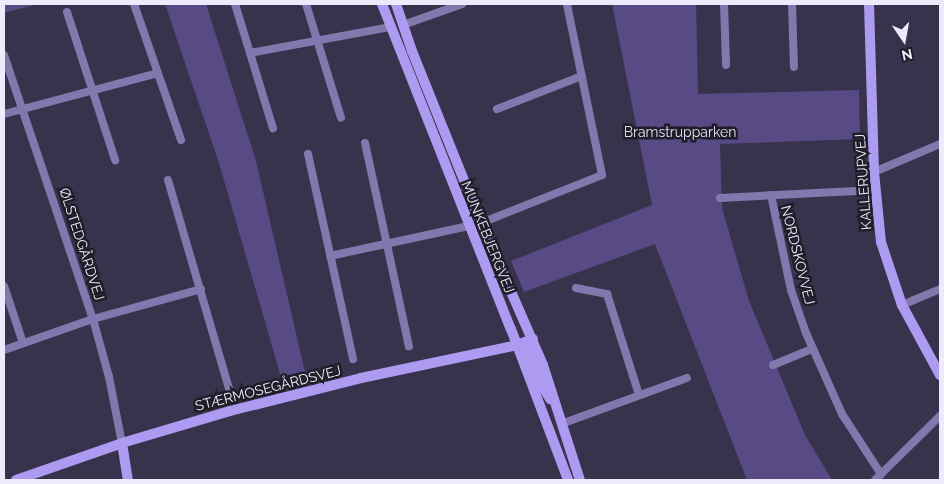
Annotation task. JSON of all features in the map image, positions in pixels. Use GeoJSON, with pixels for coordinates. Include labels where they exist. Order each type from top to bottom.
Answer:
{"type":"FeatureCollection","features":[{"type":"Feature","properties":{"kind":"street"},"geometry":{"type":"LineString","coordinates":[[134,4],[181,140]]}},
{"type":"Feature","properties":{"kind":"street"},"geometry":{"type":"LineString","coordinates":[[235,4],[273,128]]}},
{"type":"Feature","properties":{"kind":"street"},"geometry":{"type":"LineString","coordinates":[[306,4],[341,118]]}},
{"type":"Feature","properties":{"kind":"street","name":"MUNKEBJERGVEJ"},"geometry":{"type":"LineString","coordinates":[[382,4],[518,345],[568,480]]}},
{"type":"Feature","properties":{"kind":"street","name":"MUNKEBJERGVEJ"},"geometry":{"type":"LineString","coordinates":[[396,4],[481,223],[533,339],[580,480]]}},
{"type":"Feature","properties":{"kind":"street"},"geometry":{"type":"LineString","coordinates":[[403,25],[462,4]]}},
{"type":"Feature","properties":{"kind":"street"},"geometry":{"type":"LineString","coordinates":[[481,223],[602,175],[567,4]]}},
{"type":"Feature","properties":{"kind":"street"},"geometry":{"type":"LineString","coordinates":[[724,4],[726,65]]}},
{"type":"Feature","properties":{"kind":"street"},"geometry":{"type":"LineString","coordinates":[[792,4],[794,67]]}},
{"type":"Feature","properties":{"kind":"street","name":"KALLERUPVEJ"},"geometry":{"type":"LineString","coordinates":[[869,4],[874,172],[881,242],[902,305],[940,375]]}},
{"type":"Feature","properties":{"kind":"street"},"geometry":{"type":"LineString","coordinates":[[67,12],[115,160]]}},
{"type":"Feature","properties":{"kind":"street"},"geometry":{"type":"LineString","coordinates":[[250,54],[390,27]]}},
{"type":"Feature","properties":{"kind":"street","name":"ØLSTEDGÅRDVEJ"},"geometry":{"type":"LineString","coordinates":[[4,55],[93,319],[109,377],[122,443]]}},
{"type":"Feature","properties":{"kind":"street"},"geometry":{"type":"LineString","coordinates":[[4,114],[158,73]]}},
{"type":"Feature","properties":{"kind":"street"},"geometry":{"type":"LineString","coordinates":[[497,108],[582,76]]}},
{"type":"Feature","properties":{"kind":"street"},"geometry":{"type":"LineString","coordinates":[[364,143],[409,346]]}},
{"type":"Feature","properties":{"kind":"street"},"geometry":{"type":"LineString","coordinates":[[874,172],[940,144]]}},
{"type":"Feature","properties":{"kind":"street"},"geometry":{"type":"LineString","coordinates":[[308,154],[352,359]]}},
{"type":"Feature","properties":{"kind":"street"},"geometry":{"type":"LineString","coordinates":[[168,180],[229,388]]}},
{"type":"Feature","properties":{"kind":"street"},"geometry":{"type":"LineString","coordinates":[[720,198],[875,190]]}},
{"type":"Feature","properties":{"kind":"street","name":"NORDSKOVVEJ"},"geometry":{"type":"LineString","coordinates":[[771,195],[791,290],[812,349],[842,414],[878,477]]}},
{"type":"Feature","properties":{"kind":"street"},"geometry":{"type":"LineString","coordinates":[[330,256],[469,226]]}},
{"type":"Feature","properties":{"kind":"street"},"geometry":{"type":"LineString","coordinates":[[4,286],[23,343]]}},
{"type":"Feature","properties":{"kind":"street"},"geometry":{"type":"LineString","coordinates":[[576,288],[607,294],[639,395]]}},
{"type":"Feature","properties":{"kind":"street"},"geometry":{"type":"LineString","coordinates":[[4,350],[93,319],[201,289]]}},
{"type":"Feature","properties":{"kind":"street"},"geometry":{"type":"LineString","coordinates":[[902,305],[940,289]]}},
{"type":"Feature","properties":{"kind":"street","name":"STÆRMOSEGÅRDSVEJ"},"geometry":{"type":"LineString","coordinates":[[16,480],[122,443],[230,411],[361,378],[518,345],[533,339]]}},
{"type":"Feature","properties":{"kind":"street"},"geometry":{"type":"LineString","coordinates":[[518,345],[526,345],[544,389],[555,406]]}},
{"type":"Feature","properties":{"kind":"street"},"geometry":{"type":"LineString","coordinates":[[772,366],[812,349]]}},
{"type":"Feature","properties":{"kind":"street"},"geometry":{"type":"LineString","coordinates":[[561,424],[687,378]]}},
{"type":"Feature","properties":{"kind":"street"},"geometry":{"type":"LineString","coordinates":[[878,477],[940,416]]}},
{"type":"Feature","properties":{"kind":"street"},"geometry":{"type":"LineString","coordinates":[[122,443],[128,480]]}},
{"type":"Feature","properties":{"kind":"green space"},"geometry":{"type":"Polygon","coordinates":[[[4,4],[38,4],[4,13],[4,4]]]}},
{"type":"Feature","properties":{"kind":"green space"},"geometry":{"type":"Polygon","coordinates":[[[165,4],[206,4],[256,161],[305,372],[281,377],[219,163],[165,4]]]}},
{"type":"Feature","properties":{"kind":"green space","name":"Bramstrupparken"},"geometry":{"type":"Polygon","coordinates":[[[612,4],[696,4],[698,94],[859,90],[860,139],[720,144],[722,208],[749,301],[805,435],[832,480],[747,480],[655,244],[524,292],[511,261],[652,205],[612,4]]]}}]}
